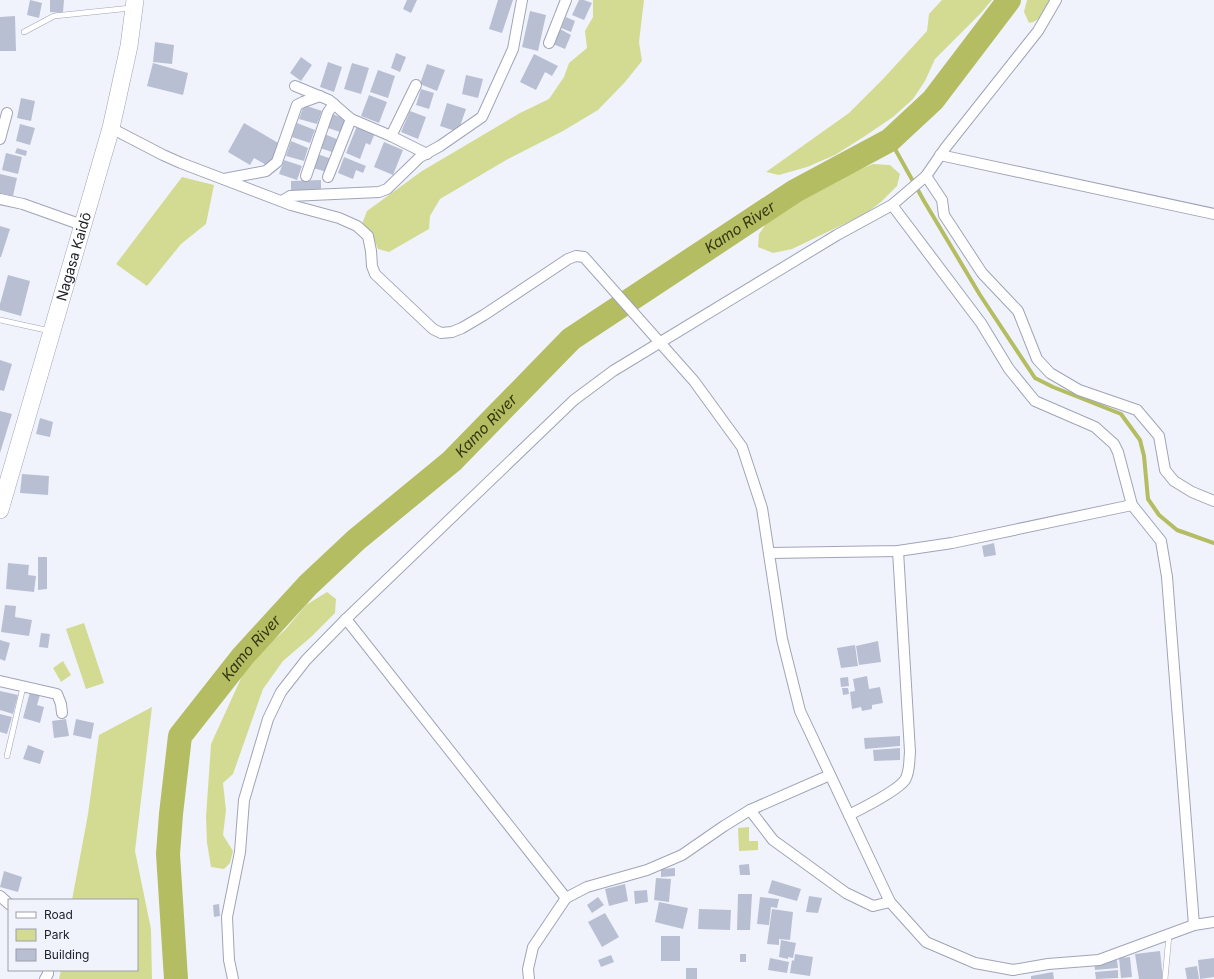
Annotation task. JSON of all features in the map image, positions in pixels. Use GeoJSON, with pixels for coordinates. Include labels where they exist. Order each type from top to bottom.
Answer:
{"type":"FeatureCollection","features":[{"type":"Feature","properties":{"kind":"main road","name":"Nagasa Kaidō"},"geometry":{"type":"LineString","coordinates":[[0,510],[111,128],[129,46],[134,4]]}},
{"type":"Feature","properties":{"kind":"street"},"geometry":{"type":"LineString","coordinates":[[282,201],[290,196],[379,192],[387,189],[420,158],[482,117],[513,49],[522,0]]}},
{"type":"Feature","properties":{"kind":"street"},"geometry":{"type":"LineString","coordinates":[[549,42],[566,0]]}},
{"type":"Feature","properties":{"kind":"street"},"geometry":{"type":"LineString","coordinates":[[233,979],[229,960],[227,917],[240,852],[244,800],[268,719],[281,692],[306,660],[346,619],[574,400],[613,371],[659,342],[837,235],[892,205],[906,193],[923,178],[1038,31],[1056,0]]}},
{"type":"Feature","properties":{"kind":"street"},"geometry":{"type":"LineString","coordinates":[[391,136],[416,85]]}},
{"type":"Feature","properties":{"kind":"street"},"geometry":{"type":"LineString","coordinates":[[295,86],[329,100],[351,119],[391,136],[427,154]]}},
{"type":"Feature","properties":{"kind":"street"},"geometry":{"type":"LineString","coordinates":[[224,179],[266,171],[277,162],[297,105],[320,96]]}},
{"type":"Feature","properties":{"kind":"street"},"geometry":{"type":"LineString","coordinates":[[306,176],[328,112],[334,104]]}},
{"type":"Feature","properties":{"kind":"street"},"geometry":{"type":"LineString","coordinates":[[0,139],[7,113]]}},
{"type":"Feature","properties":{"kind":"street"},"geometry":{"type":"LineString","coordinates":[[328,178],[351,119]]}},
{"type":"Feature","properties":{"kind":"street"},"geometry":{"type":"LineString","coordinates":[[111,128],[163,155],[282,201],[339,218],[357,226],[368,236],[372,266],[375,274],[433,329],[441,333],[452,332],[462,328],[568,259],[576,256],[584,257],[694,381],[742,447],[762,508],[770,552],[782,639],[800,711],[890,902],[926,942],[975,963],[1013,970],[1020,974],[1048,964],[1099,960],[1194,925],[1214,922]]}},
{"type":"Feature","properties":{"kind":"street"},"geometry":{"type":"LineString","coordinates":[[940,155],[1214,214]]}},
{"type":"Feature","properties":{"kind":"street"},"geometry":{"type":"LineString","coordinates":[[923,178],[942,200],[944,215],[982,273],[1018,311],[1037,359],[1050,373],[1079,390],[1137,410],[1159,436],[1165,470],[1174,480],[1192,492],[1214,501]]}},
{"type":"Feature","properties":{"kind":"street"},"geometry":{"type":"LineString","coordinates":[[0,199],[23,204],[82,226]]}},
{"type":"Feature","properties":{"kind":"street"},"geometry":{"type":"LineString","coordinates":[[892,205],[981,323],[1009,369],[1035,401],[1095,427],[1114,444],[1118,452],[1132,505],[1161,541],[1167,577],[1194,925]]}},
{"type":"Feature","properties":{"kind":"street"},"geometry":{"type":"LineString","coordinates":[[770,552],[898,550],[952,543],[1132,505]]}},
{"type":"Feature","properties":{"kind":"street"},"geometry":{"type":"LineString","coordinates":[[849,815],[897,787],[906,779],[909,770],[910,752],[898,550]]}},
{"type":"Feature","properties":{"kind":"street"},"geometry":{"type":"LineString","coordinates":[[346,619],[566,898]]}},
{"type":"Feature","properties":{"kind":"street"},"geometry":{"type":"LineString","coordinates":[[0,681],[57,694],[61,704],[62,713]]}},
{"type":"Feature","properties":{"kind":"street"},"geometry":{"type":"LineString","coordinates":[[529,979],[528,969],[533,947],[566,898],[587,887],[647,870],[682,855],[750,810],[830,775]]}},
{"type":"Feature","properties":{"kind":"street"},"geometry":{"type":"LineString","coordinates":[[750,810],[773,840],[846,892],[873,906],[890,902]]}},
{"type":"Feature","properties":{"kind":"street"},"geometry":{"type":"LineString","coordinates":[[0,896],[8,903]]}},
{"type":"Feature","properties":{"kind":"lane"},"geometry":{"type":"LineString","coordinates":[[24,32],[54,16],[134,4]]}},
{"type":"Feature","properties":{"kind":"lane"},"geometry":{"type":"LineString","coordinates":[[0,320],[52,332]]}},
{"type":"Feature","properties":{"kind":"lane"},"geometry":{"type":"LineString","coordinates":[[7,756],[23,687]]}},
{"type":"Feature","properties":{"kind":"lane"},"geometry":{"type":"LineString","coordinates":[[1165,979],[1169,934]]}},
{"type":"Feature","properties":{"kind":"green space"},"geometry":{"type":"Polygon","coordinates":[[[593,0],[644,0],[639,42],[642,61],[625,82],[598,110],[563,131],[508,159],[440,199],[430,216],[429,229],[389,252],[378,249],[372,234],[362,224],[367,211],[422,171],[520,113],[549,99],[564,77],[569,63],[587,48],[585,31],[593,17],[593,0]]]}},
{"type":"Feature","properties":{"kind":"green space"},"geometry":{"type":"Polygon","coordinates":[[[942,0],[992,0],[935,59],[925,81],[913,99],[893,117],[835,155],[807,167],[779,175],[766,172],[849,113],[883,79],[927,31],[929,14],[942,0]]]}},
{"type":"Feature","properties":{"kind":"green space"},"geometry":{"type":"Polygon","coordinates":[[[1027,0],[1050,0],[1047,8],[1040,18],[1029,23],[1024,12],[1027,0]]]}},
{"type":"Feature","properties":{"kind":"green space"},"geometry":{"type":"Polygon","coordinates":[[[873,164],[890,165],[900,174],[897,186],[881,202],[865,214],[792,249],[773,253],[758,247],[759,234],[771,217],[795,201],[848,174],[873,164]]]}},
{"type":"Feature","properties":{"kind":"green space"},"geometry":{"type":"Polygon","coordinates":[[[182,177],[214,185],[206,224],[181,244],[147,286],[116,264],[182,177]]]}},
{"type":"Feature","properties":{"kind":"green space"},"geometry":{"type":"Polygon","coordinates":[[[327,592],[336,599],[335,613],[311,637],[283,661],[263,689],[233,774],[223,783],[226,810],[223,835],[233,851],[230,863],[224,869],[211,867],[207,843],[206,817],[211,744],[243,674],[264,648],[285,630],[306,605],[327,592]]]}},
{"type":"Feature","properties":{"kind":"green space"},"geometry":{"type":"Polygon","coordinates":[[[84,623],[104,683],[86,689],[66,629],[84,623]]]}},
{"type":"Feature","properties":{"kind":"green space"},"geometry":{"type":"Polygon","coordinates":[[[63,661],[71,675],[61,682],[53,668],[63,661]]]}},
{"type":"Feature","properties":{"kind":"green space"},"geometry":{"type":"Polygon","coordinates":[[[152,707],[135,851],[151,929],[152,979],[59,979],[61,971],[138,971],[138,899],[72,899],[88,814],[99,735],[152,707]]]}},
{"type":"Feature","properties":{"kind":"green space"},"geometry":{"type":"Polygon","coordinates":[[[749,827],[749,841],[758,841],[758,850],[739,851],[738,828],[749,827]]]}},
{"type":"Feature","properties":{"kind":"building"},"geometry":{"type":"Polygon","coordinates":[[[30,0],[42,3],[39,18],[27,15],[30,0]]]}},
{"type":"Feature","properties":{"kind":"building"},"geometry":{"type":"Polygon","coordinates":[[[50,0],[64,0],[63,13],[50,12],[50,0]]]}},
{"type":"Feature","properties":{"kind":"building"},"geometry":{"type":"Polygon","coordinates":[[[407,0],[417,0],[411,13],[403,9],[407,0]]]}},
{"type":"Feature","properties":{"kind":"building"},"geometry":{"type":"Polygon","coordinates":[[[498,0],[513,0],[502,33],[489,29],[498,0]]]}},
{"type":"Feature","properties":{"kind":"building"},"geometry":{"type":"Polygon","coordinates":[[[579,0],[592,3],[584,20],[572,15],[579,0]]]}},
{"type":"Feature","properties":{"kind":"building"},"geometry":{"type":"Polygon","coordinates":[[[530,11],[546,15],[538,51],[522,47],[530,11]]]}},
{"type":"Feature","properties":{"kind":"building"},"geometry":{"type":"Polygon","coordinates":[[[15,16],[16,51],[0,51],[0,17],[15,16]]]}},
{"type":"Feature","properties":{"kind":"building"},"geometry":{"type":"Polygon","coordinates":[[[566,17],[575,21],[571,32],[561,28],[566,17]]]}},
{"type":"Feature","properties":{"kind":"building"},"geometry":{"type":"Polygon","coordinates":[[[560,29],[571,35],[565,49],[553,44],[560,29]]]}},
{"type":"Feature","properties":{"kind":"building"},"geometry":{"type":"Polygon","coordinates":[[[155,42],[174,45],[172,64],[153,62],[155,42]]]}},
{"type":"Feature","properties":{"kind":"building"},"geometry":{"type":"Polygon","coordinates":[[[396,53],[406,57],[400,72],[391,68],[396,53]]]}},
{"type":"Feature","properties":{"kind":"building"},"geometry":{"type":"Polygon","coordinates":[[[534,54],[558,66],[552,76],[545,72],[536,90],[520,82],[534,54]]]}},
{"type":"Feature","properties":{"kind":"building"},"geometry":{"type":"Polygon","coordinates":[[[301,57],[312,65],[301,81],[290,73],[301,57]]]}},
{"type":"Feature","properties":{"kind":"building"},"geometry":{"type":"Polygon","coordinates":[[[328,62],[342,67],[334,92],[320,87],[328,62]]]}},
{"type":"Feature","properties":{"kind":"building"},"geometry":{"type":"Polygon","coordinates":[[[153,63],[188,73],[183,95],[147,86],[153,63]]]}},
{"type":"Feature","properties":{"kind":"building"},"geometry":{"type":"Polygon","coordinates":[[[352,63],[369,68],[361,94],[344,89],[352,63]]]}},
{"type":"Feature","properties":{"kind":"building"},"geometry":{"type":"Polygon","coordinates":[[[427,64],[445,70],[437,91],[420,84],[427,64]]]}},
{"type":"Feature","properties":{"kind":"building"},"geometry":{"type":"Polygon","coordinates":[[[378,70],[395,76],[388,98],[370,92],[378,70]]]}},
{"type":"Feature","properties":{"kind":"building"},"geometry":{"type":"Polygon","coordinates":[[[466,75],[483,79],[478,98],[462,94],[466,75]]]}},
{"type":"Feature","properties":{"kind":"building"},"geometry":{"type":"Polygon","coordinates":[[[421,89],[434,93],[429,109],[416,105],[421,89]]]}},
{"type":"Feature","properties":{"kind":"building"},"geometry":{"type":"Polygon","coordinates":[[[369,95],[387,102],[379,123],[361,116],[369,95]]]}},
{"type":"Feature","properties":{"kind":"building"},"geometry":{"type":"Polygon","coordinates":[[[21,98],[35,101],[31,121],[17,118],[21,98]]]}},
{"type":"Feature","properties":{"kind":"building"},"geometry":{"type":"Polygon","coordinates":[[[447,103],[466,109],[458,132],[440,126],[447,103]]]}},
{"type":"Feature","properties":{"kind":"building"},"geometry":{"type":"Polygon","coordinates":[[[304,105],[322,111],[317,124],[299,119],[304,105]]]}},
{"type":"Feature","properties":{"kind":"building"},"geometry":{"type":"Polygon","coordinates":[[[410,111],[426,117],[418,139],[401,132],[410,111]]]}},
{"type":"Feature","properties":{"kind":"building"},"geometry":{"type":"Polygon","coordinates":[[[330,113],[348,120],[343,133],[325,127],[330,113]]]}},
{"type":"Feature","properties":{"kind":"building"},"geometry":{"type":"Polygon","coordinates":[[[244,123],[280,144],[268,166],[254,158],[250,165],[228,152],[244,123]]]}},
{"type":"Feature","properties":{"kind":"building"},"geometry":{"type":"Polygon","coordinates":[[[297,123],[315,130],[310,143],[292,137],[297,123]]]}},
{"type":"Feature","properties":{"kind":"building"},"geometry":{"type":"Polygon","coordinates":[[[20,124],[35,128],[30,145],[16,141],[20,124]]]}},
{"type":"Feature","properties":{"kind":"building"},"geometry":{"type":"Polygon","coordinates":[[[357,126],[375,133],[370,145],[366,143],[360,159],[346,153],[357,126]]]}},
{"type":"Feature","properties":{"kind":"building"},"geometry":{"type":"Polygon","coordinates":[[[322,133],[339,140],[335,153],[317,147],[322,133]]]}},
{"type":"Feature","properties":{"kind":"building"},"geometry":{"type":"Polygon","coordinates":[[[291,141],[308,148],[304,161],[286,156],[291,141]]]}},
{"type":"Feature","properties":{"kind":"building"},"geometry":{"type":"Polygon","coordinates":[[[384,142],[403,150],[393,175],[374,167],[384,142]]]}},
{"type":"Feature","properties":{"kind":"building"},"geometry":{"type":"Polygon","coordinates":[[[17,148],[27,151],[26,156],[15,153],[17,148]]]}},
{"type":"Feature","properties":{"kind":"building"},"geometry":{"type":"Polygon","coordinates":[[[6,153],[22,157],[18,174],[2,170],[6,153]]]}},
{"type":"Feature","properties":{"kind":"building"},"geometry":{"type":"Polygon","coordinates":[[[317,154],[332,159],[327,172],[313,168],[317,154]]]}},
{"type":"Feature","properties":{"kind":"building"},"geometry":{"type":"Polygon","coordinates":[[[344,157],[366,166],[363,173],[356,170],[353,179],[338,173],[344,157]]]}},
{"type":"Feature","properties":{"kind":"building"},"geometry":{"type":"Polygon","coordinates":[[[284,160],[302,166],[297,180],[279,174],[284,160]]]}},
{"type":"Feature","properties":{"kind":"building"},"geometry":{"type":"Polygon","coordinates":[[[0,174],[17,178],[13,196],[0,193],[0,174]]]}},
{"type":"Feature","properties":{"kind":"building"},"geometry":{"type":"Polygon","coordinates":[[[321,180],[321,190],[291,191],[291,181],[321,180]]]}},
{"type":"Feature","properties":{"kind":"building"},"geometry":{"type":"Polygon","coordinates":[[[0,226],[10,229],[1,257],[0,257],[0,226]]]}},
{"type":"Feature","properties":{"kind":"building"},"geometry":{"type":"Polygon","coordinates":[[[8,275],[30,281],[21,316],[0,310],[0,304],[8,275]]]}},
{"type":"Feature","properties":{"kind":"building"},"geometry":{"type":"Polygon","coordinates":[[[0,360],[12,364],[4,391],[0,390],[0,360]]]}},
{"type":"Feature","properties":{"kind":"building"},"geometry":{"type":"Polygon","coordinates":[[[0,411],[12,414],[0,453],[0,411]]]}},
{"type":"Feature","properties":{"kind":"building"},"geometry":{"type":"Polygon","coordinates":[[[40,418],[53,422],[50,437],[36,434],[40,418]]]}},
{"type":"Feature","properties":{"kind":"building"},"geometry":{"type":"Polygon","coordinates":[[[22,474],[49,476],[48,495],[20,493],[22,474]]]}},
{"type":"Feature","properties":{"kind":"building"},"geometry":{"type":"Polygon","coordinates":[[[994,543],[996,555],[984,557],[982,546],[994,543]]]}},
{"type":"Feature","properties":{"kind":"building"},"geometry":{"type":"Polygon","coordinates":[[[38,557],[47,557],[47,589],[38,590],[38,557]]]}},
{"type":"Feature","properties":{"kind":"building"},"geometry":{"type":"Polygon","coordinates":[[[8,563],[29,565],[28,575],[36,576],[34,592],[6,589],[8,563]]]}},
{"type":"Feature","properties":{"kind":"building"},"geometry":{"type":"Polygon","coordinates":[[[5,605],[16,606],[15,617],[32,620],[29,636],[1,632],[5,605]]]}},
{"type":"Feature","properties":{"kind":"building"},"geometry":{"type":"Polygon","coordinates":[[[41,633],[50,634],[48,648],[39,647],[41,633]]]}},
{"type":"Feature","properties":{"kind":"building"},"geometry":{"type":"Polygon","coordinates":[[[0,640],[10,643],[5,661],[0,659],[0,640]]]}},
{"type":"Feature","properties":{"kind":"building"},"geometry":{"type":"Polygon","coordinates":[[[878,641],[881,662],[859,665],[856,646],[878,641]]]}},
{"type":"Feature","properties":{"kind":"building"},"geometry":{"type":"Polygon","coordinates":[[[855,645],[858,666],[841,668],[837,648],[855,645]]]}},
{"type":"Feature","properties":{"kind":"building"},"geometry":{"type":"Polygon","coordinates":[[[867,676],[869,689],[880,687],[883,703],[872,705],[872,709],[862,711],[861,707],[852,709],[850,692],[855,691],[853,679],[867,676]]]}},
{"type":"Feature","properties":{"kind":"building"},"geometry":{"type":"Polygon","coordinates":[[[848,677],[849,686],[841,687],[840,678],[848,677]]]}},
{"type":"Feature","properties":{"kind":"building"},"geometry":{"type":"Polygon","coordinates":[[[842,688],[848,688],[849,694],[843,695],[842,688]]]}},
{"type":"Feature","properties":{"kind":"building"},"geometry":{"type":"Polygon","coordinates":[[[0,691],[18,695],[13,714],[0,710],[0,691]]]}},
{"type":"Feature","properties":{"kind":"building"},"geometry":{"type":"Polygon","coordinates":[[[30,692],[40,695],[37,705],[44,707],[40,723],[23,718],[30,692]]]}},
{"type":"Feature","properties":{"kind":"building"},"geometry":{"type":"Polygon","coordinates":[[[0,714],[12,717],[7,734],[0,732],[0,714]]]}},
{"type":"Feature","properties":{"kind":"building"},"geometry":{"type":"Polygon","coordinates":[[[66,719],[69,736],[54,738],[52,721],[66,719]]]}},
{"type":"Feature","properties":{"kind":"building"},"geometry":{"type":"Polygon","coordinates":[[[76,719],[94,723],[91,739],[73,735],[76,719]]]}},
{"type":"Feature","properties":{"kind":"building"},"geometry":{"type":"Polygon","coordinates":[[[900,736],[900,746],[865,749],[864,738],[900,736]]]}},
{"type":"Feature","properties":{"kind":"building"},"geometry":{"type":"Polygon","coordinates":[[[28,745],[44,751],[40,764],[23,759],[28,745]]]}},
{"type":"Feature","properties":{"kind":"building"},"geometry":{"type":"Polygon","coordinates":[[[900,748],[900,760],[874,761],[873,750],[900,748]]]}},
{"type":"Feature","properties":{"kind":"building"},"geometry":{"type":"Polygon","coordinates":[[[749,864],[750,875],[740,875],[739,865],[749,864]]]}},
{"type":"Feature","properties":{"kind":"building"},"geometry":{"type":"Polygon","coordinates":[[[675,868],[675,876],[661,877],[661,869],[675,868]]]}},
{"type":"Feature","properties":{"kind":"building"},"geometry":{"type":"Polygon","coordinates":[[[4,871],[22,877],[18,892],[0,887],[4,871]]]}},
{"type":"Feature","properties":{"kind":"building"},"geometry":{"type":"Polygon","coordinates":[[[656,878],[671,879],[669,902],[654,900],[656,878]]]}},
{"type":"Feature","properties":{"kind":"building"},"geometry":{"type":"Polygon","coordinates":[[[772,880],[801,889],[797,901],[768,893],[772,880]]]}},
{"type":"Feature","properties":{"kind":"building"},"geometry":{"type":"Polygon","coordinates":[[[625,884],[628,901],[609,906],[605,889],[625,884]]]}},
{"type":"Feature","properties":{"kind":"building"},"geometry":{"type":"Polygon","coordinates":[[[647,890],[648,902],[635,904],[634,891],[647,890]]]}},
{"type":"Feature","properties":{"kind":"building"},"geometry":{"type":"Polygon","coordinates":[[[738,894],[752,894],[750,930],[737,930],[738,894]]]}},
{"type":"Feature","properties":{"kind":"building"},"geometry":{"type":"Polygon","coordinates":[[[809,896],[822,898],[818,913],[806,912],[809,896]]]}},
{"type":"Feature","properties":{"kind":"building"},"geometry":{"type":"Polygon","coordinates":[[[598,897],[604,905],[592,913],[587,905],[598,897]]]}},
{"type":"Feature","properties":{"kind":"building"},"geometry":{"type":"Polygon","coordinates":[[[760,897],[779,899],[777,908],[771,907],[769,925],[757,924],[760,897]]]}},
{"type":"Feature","properties":{"kind":"building"},"geometry":{"type":"Polygon","coordinates":[[[659,902],[688,908],[683,929],[655,922],[659,902]]]}},
{"type":"Feature","properties":{"kind":"building"},"geometry":{"type":"Polygon","coordinates":[[[219,904],[220,916],[214,917],[213,905],[219,904]]]}},
{"type":"Feature","properties":{"kind":"building"},"geometry":{"type":"Polygon","coordinates":[[[699,909],[731,910],[730,930],[698,929],[699,909]]]}},
{"type":"Feature","properties":{"kind":"building"},"geometry":{"type":"Polygon","coordinates":[[[772,909],[793,912],[790,940],[779,939],[779,945],[767,944],[772,909]]]}},
{"type":"Feature","properties":{"kind":"building"},"geometry":{"type":"Polygon","coordinates":[[[605,913],[619,937],[602,947],[588,922],[605,913]]]}},
{"type":"Feature","properties":{"kind":"building"},"geometry":{"type":"Polygon","coordinates":[[[661,936],[680,936],[680,961],[661,961],[661,936]]]}},
{"type":"Feature","properties":{"kind":"building"},"geometry":{"type":"Polygon","coordinates":[[[781,940],[796,943],[793,958],[788,957],[788,959],[779,957],[781,940]]]}},
{"type":"Feature","properties":{"kind":"building"},"geometry":{"type":"Polygon","coordinates":[[[1160,951],[1163,979],[1139,979],[1135,954],[1160,951]]]}},
{"type":"Feature","properties":{"kind":"building"},"geometry":{"type":"Polygon","coordinates":[[[740,954],[746,954],[746,962],[740,962],[740,954]]]}},
{"type":"Feature","properties":{"kind":"building"},"geometry":{"type":"Polygon","coordinates":[[[795,954],[813,957],[810,976],[790,973],[792,960],[794,961],[795,954]]]}},
{"type":"Feature","properties":{"kind":"building"},"geometry":{"type":"Polygon","coordinates":[[[611,955],[614,962],[601,967],[598,960],[611,955]]]}},
{"type":"Feature","properties":{"kind":"building"},"geometry":{"type":"Polygon","coordinates":[[[1130,957],[1132,977],[1121,978],[1119,958],[1130,957]]]}},
{"type":"Feature","properties":{"kind":"building"},"geometry":{"type":"Polygon","coordinates":[[[770,958],[789,962],[787,973],[768,970],[770,958]]]}},
{"type":"Feature","properties":{"kind":"building"},"geometry":{"type":"Polygon","coordinates":[[[1214,958],[1214,977],[1200,979],[1198,960],[1214,958]]]}},
{"type":"Feature","properties":{"kind":"building"},"geometry":{"type":"Polygon","coordinates":[[[1117,960],[1118,968],[1095,970],[1094,962],[1117,960]]]}},
{"type":"Feature","properties":{"kind":"building"},"geometry":{"type":"Polygon","coordinates":[[[1197,966],[1199,979],[1187,979],[1185,968],[1197,966]]]}},
{"type":"Feature","properties":{"kind":"building"},"geometry":{"type":"Polygon","coordinates":[[[686,968],[697,968],[697,979],[686,979],[686,968]]]}},
{"type":"Feature","properties":{"kind":"building"},"geometry":{"type":"Polygon","coordinates":[[[1118,970],[1118,978],[1096,979],[1095,972],[1118,970]]]}},
{"type":"Feature","properties":{"kind":"building"},"geometry":{"type":"Polygon","coordinates":[[[1053,972],[1054,979],[1031,979],[1031,976],[1053,972]]]}},
{"type":"Feature","properties":{"kind":"waterway","name":"Kamo River"},"geometry":{"type":"LineString","coordinates":[[176,979],[168,854],[180,736],[243,656],[308,585],[356,540],[452,461],[571,339],[795,191],[890,140],[933,100],[1009,0]]}},
{"type":"Feature","properties":{"kind":"waterway"},"geometry":{"type":"LineString","coordinates":[[890,140],[924,201],[980,295],[1035,378],[1053,387],[1121,414],[1140,440],[1144,456],[1148,499],[1159,515],[1177,530],[1214,543]]}}]}
